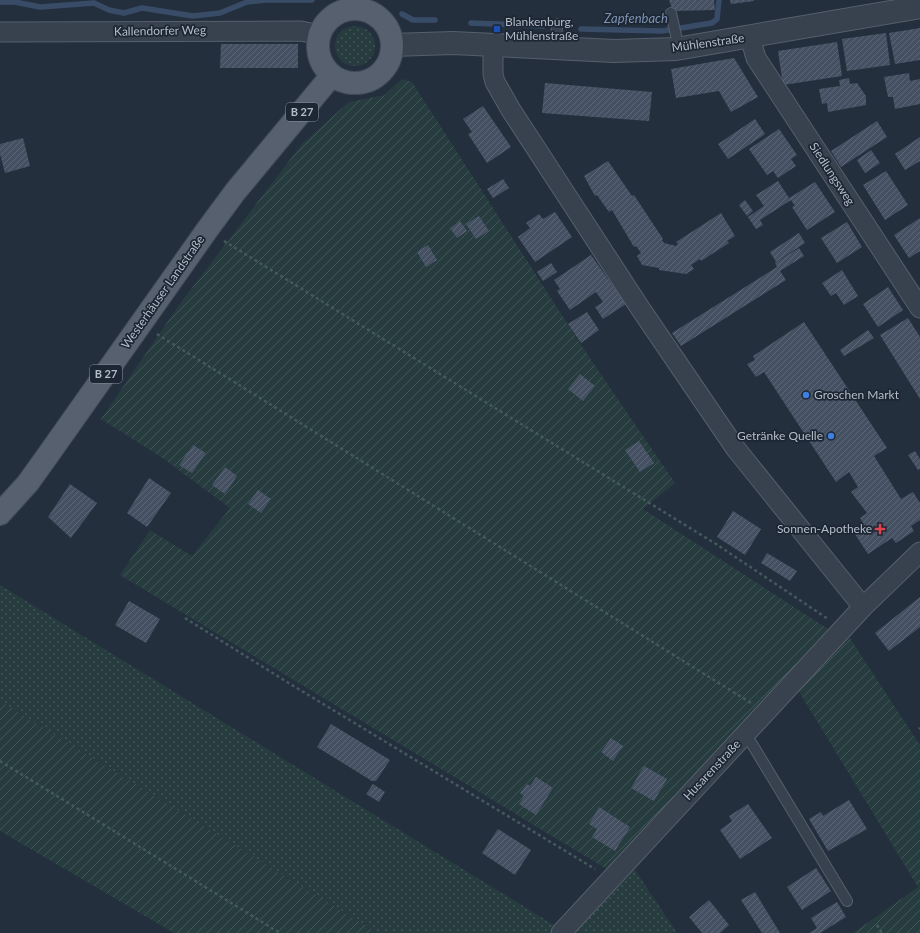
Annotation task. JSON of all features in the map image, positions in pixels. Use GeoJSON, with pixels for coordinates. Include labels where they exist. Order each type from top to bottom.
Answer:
{"type":"FeatureCollection","features":[{"type":"Feature","properties":{"kind":"main road"},"geometry":{"type":"LineString","coordinates":[[346,5],[364,10],[378,17],[388,29],[392,45],[387,65],[383,71],[372,79],[358,83],[332,75],[320,57],[320,35],[330,19],[346,5]]}},
{"type":"Feature","properties":{"kind":"main road","name":"Westerhäuser Landstraße"},"geometry":{"type":"LineString","coordinates":[[0,514],[28,483],[48,456],[142,324],[206,230],[235,192],[332,75]]}},
{"type":"Feature","properties":{"kind":"street","name":"Mühlenstraße"},"geometry":{"type":"LineString","coordinates":[[392,45],[453,43],[614,51],[676,36],[750,37],[920,6]]}},
{"type":"Feature","properties":{"kind":"street","name":"Kallendorfer Weg"},"geometry":{"type":"LineString","coordinates":[[0,32],[301,31],[320,35]]}},
{"type":"Feature","properties":{"kind":"street","name":"Siedlungsweg"},"geometry":{"type":"LineString","coordinates":[[750,37],[756,58],[920,308]]}},
{"type":"Feature","properties":{"kind":"street"},"geometry":{"type":"LineString","coordinates":[[493,45],[493,74],[495,82],[511,110],[736,449],[863,607]]}},
{"type":"Feature","properties":{"kind":"street","name":"Husarenstraße"},"geometry":{"type":"LineString","coordinates":[[561,933],[744,735],[844,630],[863,607],[920,552]]}},
{"type":"Feature","properties":{"kind":"lane"},"geometry":{"type":"LineString","coordinates":[[671,13],[676,36]]}},
{"type":"Feature","properties":{"kind":"lane"},"geometry":{"type":"LineString","coordinates":[[556,48],[557,24]]}},
{"type":"Feature","properties":{"kind":"lane"},"geometry":{"type":"LineString","coordinates":[[744,735],[752,744],[847,901]]}},
{"type":"Feature","properties":{"kind":"path"},"geometry":{"type":"LineString","coordinates":[[206,230],[727,551],[844,630]]}},
{"type":"Feature","properties":{"kind":"path"},"geometry":{"type":"LineString","coordinates":[[142,324],[766,712]]}},
{"type":"Feature","properties":{"kind":"path"},"geometry":{"type":"LineString","coordinates":[[185,618],[287,682],[520,822],[610,880]]}},
{"type":"Feature","properties":{"kind":"path"},"geometry":{"type":"LineString","coordinates":[[0,761],[280,933]]}},
{"type":"Feature","properties":{"kind":"path"},"geometry":{"type":"LineString","coordinates":[[877,925],[882,933]]}},
{"type":"Feature","properties":{"kind":"green space"},"geometry":{"type":"Polygon","coordinates":[[[359,26],[366,29],[372,35],[375,46],[374,54],[366,63],[359,66],[351,66],[344,63],[336,54],[335,42],[338,35],[347,27],[359,26]]]}},
{"type":"Feature","properties":{"kind":"green space"},"geometry":{"type":"Polygon","coordinates":[[[402,79],[412,82],[583,348],[675,483],[643,509],[831,631],[611,867],[605,868],[120,575],[150,530],[192,556],[230,508],[161,457],[101,419],[179,305],[302,144],[349,102],[385,95],[402,79]]]}},
{"type":"Feature","properties":{"kind":"green space"},"geometry":{"type":"Polygon","coordinates":[[[0,585],[549,922],[564,933],[378,933],[0,701],[0,585]]]}},
{"type":"Feature","properties":{"kind":"green space"},"geometry":{"type":"Polygon","coordinates":[[[849,637],[920,745],[920,933],[853,933],[918,887],[798,690],[849,637]]]}},
{"type":"Feature","properties":{"kind":"green space"},"geometry":{"type":"Polygon","coordinates":[[[0,701],[378,933],[174,933],[0,831],[0,701]]]}},
{"type":"Feature","properties":{"kind":"green space"},"geometry":{"type":"Polygon","coordinates":[[[633,867],[677,933],[571,933],[633,867]]]}},
{"type":"Feature","properties":{"kind":"building"},"geometry":{"type":"Polygon","coordinates":[[[669,0],[714,0],[715,10],[673,11],[669,0]]]}},
{"type":"Feature","properties":{"kind":"building"},"geometry":{"type":"Polygon","coordinates":[[[730,0],[754,0],[754,1],[731,4],[730,0]]]}},
{"type":"Feature","properties":{"kind":"building"},"geometry":{"type":"Polygon","coordinates":[[[920,28],[920,60],[895,64],[889,33],[920,28]]]}},
{"type":"Feature","properties":{"kind":"building"},"geometry":{"type":"Polygon","coordinates":[[[886,33],[890,65],[847,71],[842,39],[886,33]]]}},
{"type":"Feature","properties":{"kind":"building"},"geometry":{"type":"Polygon","coordinates":[[[837,42],[842,76],[783,85],[778,51],[837,42]]]}},
{"type":"Feature","properties":{"kind":"building"},"geometry":{"type":"Polygon","coordinates":[[[221,44],[298,44],[298,68],[220,68],[221,44]]]}},
{"type":"Feature","properties":{"kind":"building"},"geometry":{"type":"Polygon","coordinates":[[[734,58],[758,97],[731,112],[719,91],[676,98],[671,69],[734,58]]]}},
{"type":"Feature","properties":{"kind":"building"},"geometry":{"type":"Polygon","coordinates":[[[909,73],[910,81],[920,79],[920,104],[895,109],[893,97],[888,97],[884,77],[909,73]]]}},
{"type":"Feature","properties":{"kind":"building"},"geometry":{"type":"Polygon","coordinates":[[[849,78],[850,84],[857,83],[866,96],[866,105],[828,112],[827,103],[822,104],[819,89],[840,86],[839,80],[849,78]]]}},
{"type":"Feature","properties":{"kind":"building"},"geometry":{"type":"Polygon","coordinates":[[[545,83],[652,92],[649,121],[542,113],[545,83]]]}},
{"type":"Feature","properties":{"kind":"building"},"geometry":{"type":"Polygon","coordinates":[[[483,106],[511,147],[487,163],[468,134],[472,132],[463,119],[483,106]]]}},
{"type":"Feature","properties":{"kind":"building"},"geometry":{"type":"Polygon","coordinates":[[[755,119],[765,134],[728,159],[718,144],[755,119]]]}},
{"type":"Feature","properties":{"kind":"building"},"geometry":{"type":"Polygon","coordinates":[[[877,121],[887,137],[841,167],[831,151],[877,121]]]}},
{"type":"Feature","properties":{"kind":"building"},"geometry":{"type":"Polygon","coordinates":[[[779,129],[797,155],[791,159],[796,166],[778,178],[773,171],[767,175],[749,149],[779,129]]]}},
{"type":"Feature","properties":{"kind":"building"},"geometry":{"type":"Polygon","coordinates":[[[920,137],[920,161],[905,170],[895,154],[920,137]]]}},
{"type":"Feature","properties":{"kind":"building"},"geometry":{"type":"Polygon","coordinates":[[[23,138],[30,166],[5,173],[0,154],[0,144],[23,138]]]}},
{"type":"Feature","properties":{"kind":"building"},"geometry":{"type":"Polygon","coordinates":[[[871,150],[880,163],[865,173],[857,160],[871,150]]]}},
{"type":"Feature","properties":{"kind":"building"},"geometry":{"type":"Polygon","coordinates":[[[608,161],[632,196],[634,195],[663,239],[662,240],[664,243],[676,246],[678,244],[676,242],[721,213],[735,236],[727,241],[729,243],[701,261],[700,259],[691,265],[694,269],[686,274],[659,270],[659,268],[642,265],[637,256],[641,253],[636,246],[634,247],[612,210],[609,212],[597,195],[595,196],[584,176],[608,161]]]}},
{"type":"Feature","properties":{"kind":"building"},"geometry":{"type":"Polygon","coordinates":[[[886,171],[908,205],[885,220],[863,185],[886,171]]]}},
{"type":"Feature","properties":{"kind":"building"},"geometry":{"type":"Polygon","coordinates":[[[503,179],[509,188],[493,198],[487,189],[503,179]]]}},
{"type":"Feature","properties":{"kind":"building"},"geometry":{"type":"Polygon","coordinates":[[[778,181],[789,198],[815,182],[835,212],[807,230],[792,207],[795,206],[791,200],[760,220],[763,225],[756,229],[748,217],[764,206],[756,195],[778,181]]]}},
{"type":"Feature","properties":{"kind":"building"},"geometry":{"type":"Polygon","coordinates":[[[745,200],[753,211],[747,216],[739,205],[745,200]]]}},
{"type":"Feature","properties":{"kind":"building"},"geometry":{"type":"Polygon","coordinates":[[[555,212],[572,237],[535,262],[518,237],[530,228],[526,223],[539,214],[543,219],[555,212]]]}},
{"type":"Feature","properties":{"kind":"building"},"geometry":{"type":"Polygon","coordinates":[[[479,216],[489,231],[476,239],[466,224],[479,216]]]}},
{"type":"Feature","properties":{"kind":"building"},"geometry":{"type":"Polygon","coordinates":[[[920,218],[920,251],[909,258],[894,235],[920,218]]]}},
{"type":"Feature","properties":{"kind":"building"},"geometry":{"type":"Polygon","coordinates":[[[460,221],[467,231],[457,238],[450,228],[460,221]]]}},
{"type":"Feature","properties":{"kind":"building"},"geometry":{"type":"Polygon","coordinates":[[[847,222],[862,247],[837,263],[821,238],[847,222]]]}},
{"type":"Feature","properties":{"kind":"building"},"geometry":{"type":"Polygon","coordinates":[[[799,233],[805,243],[776,262],[770,252],[799,233]]]}},
{"type":"Feature","properties":{"kind":"building"},"geometry":{"type":"Polygon","coordinates":[[[428,245],[437,260],[426,267],[417,252],[428,245]]]}},
{"type":"Feature","properties":{"kind":"building"},"geometry":{"type":"Polygon","coordinates":[[[799,248],[804,256],[780,271],[786,280],[681,346],[672,333],[777,267],[775,263],[799,248]]]}},
{"type":"Feature","properties":{"kind":"building"},"geometry":{"type":"Polygon","coordinates":[[[591,255],[626,304],[603,319],[595,307],[603,302],[596,292],[570,310],[557,291],[560,289],[554,280],[591,255]]]}},
{"type":"Feature","properties":{"kind":"building"},"geometry":{"type":"Polygon","coordinates":[[[551,263],[557,272],[543,281],[537,272],[551,263]]]}},
{"type":"Feature","properties":{"kind":"building"},"geometry":{"type":"Polygon","coordinates":[[[842,270],[858,296],[844,305],[836,293],[831,296],[822,283],[842,270]]]}},
{"type":"Feature","properties":{"kind":"building"},"geometry":{"type":"Polygon","coordinates":[[[888,287],[903,310],[878,327],[863,304],[888,287]]]}},
{"type":"Feature","properties":{"kind":"building"},"geometry":{"type":"Polygon","coordinates":[[[587,312],[599,330],[581,343],[568,324],[587,312]]]}},
{"type":"Feature","properties":{"kind":"building"},"geometry":{"type":"Polygon","coordinates":[[[908,318],[920,337],[920,399],[880,335],[908,318]]]}},
{"type":"Feature","properties":{"kind":"building"},"geometry":{"type":"Polygon","coordinates":[[[804,322],[887,448],[874,456],[901,499],[913,492],[920,503],[920,520],[911,526],[914,531],[896,543],[892,538],[868,554],[853,531],[863,523],[860,518],[867,513],[851,492],[858,487],[849,472],[836,482],[764,372],[756,377],[747,364],[755,360],[753,356],[804,322]]]}},
{"type":"Feature","properties":{"kind":"building"},"geometry":{"type":"Polygon","coordinates":[[[868,330],[874,338],[844,356],[840,350],[868,330]]]}},
{"type":"Feature","properties":{"kind":"building"},"geometry":{"type":"Polygon","coordinates":[[[580,374],[595,386],[583,401],[568,389],[580,374]]]}},
{"type":"Feature","properties":{"kind":"building"},"geometry":{"type":"Polygon","coordinates":[[[639,441],[654,463],[640,472],[625,450],[639,441]]]}},
{"type":"Feature","properties":{"kind":"building"},"geometry":{"type":"Polygon","coordinates":[[[193,445],[206,453],[192,473],[179,465],[193,445]]]}},
{"type":"Feature","properties":{"kind":"building"},"geometry":{"type":"Polygon","coordinates":[[[915,451],[920,459],[920,469],[918,470],[908,455],[915,451]]]}},
{"type":"Feature","properties":{"kind":"building"},"geometry":{"type":"Polygon","coordinates":[[[225,467],[237,476],[225,494],[212,485],[225,467]]]}},
{"type":"Feature","properties":{"kind":"building"},"geometry":{"type":"Polygon","coordinates":[[[149,478],[171,493],[147,527],[127,513],[149,478]]]}},
{"type":"Feature","properties":{"kind":"building"},"geometry":{"type":"Polygon","coordinates":[[[70,484],[97,503],[71,538],[48,517],[70,484]]]}},
{"type":"Feature","properties":{"kind":"building"},"geometry":{"type":"Polygon","coordinates":[[[258,490],[271,499],[261,513],[248,504],[258,490]]]}},
{"type":"Feature","properties":{"kind":"building"},"geometry":{"type":"Polygon","coordinates":[[[733,511],[761,529],[745,555],[717,537],[733,511]]]}},
{"type":"Feature","properties":{"kind":"building"},"geometry":{"type":"Polygon","coordinates":[[[767,553],[797,571],[790,581],[761,563],[767,553]]]}},
{"type":"Feature","properties":{"kind":"building"},"geometry":{"type":"Polygon","coordinates":[[[920,597],[920,627],[889,651],[875,633],[920,597]]]}},
{"type":"Feature","properties":{"kind":"building"},"geometry":{"type":"Polygon","coordinates":[[[129,601],[160,619],[146,643],[115,625],[129,601]]]}},
{"type":"Feature","properties":{"kind":"building"},"geometry":{"type":"Polygon","coordinates":[[[331,724],[390,760],[376,781],[372,781],[317,747],[331,724]]]}},
{"type":"Feature","properties":{"kind":"building"},"geometry":{"type":"Polygon","coordinates":[[[611,738],[623,746],[613,761],[601,752],[611,738]]]}},
{"type":"Feature","properties":{"kind":"building"},"geometry":{"type":"Polygon","coordinates":[[[644,766],[667,779],[654,801],[631,788],[644,766]]]}},
{"type":"Feature","properties":{"kind":"building"},"geometry":{"type":"Polygon","coordinates":[[[536,777],[553,788],[536,815],[519,804],[524,796],[520,793],[527,784],[530,786],[536,777]]]}},
{"type":"Feature","properties":{"kind":"building"},"geometry":{"type":"Polygon","coordinates":[[[373,784],[385,792],[379,802],[366,794],[373,784]]]}},
{"type":"Feature","properties":{"kind":"building"},"geometry":{"type":"Polygon","coordinates":[[[849,800],[867,829],[828,851],[809,819],[821,812],[823,816],[849,800]]]}},
{"type":"Feature","properties":{"kind":"building"},"geometry":{"type":"Polygon","coordinates":[[[748,804],[772,838],[740,859],[720,830],[732,821],[729,816],[748,804]]]}},
{"type":"Feature","properties":{"kind":"building"},"geometry":{"type":"Polygon","coordinates":[[[599,807],[630,827],[615,851],[592,837],[597,829],[589,824],[599,807]]]}},
{"type":"Feature","properties":{"kind":"building"},"geometry":{"type":"Polygon","coordinates":[[[498,829],[531,850],[515,875],[482,853],[498,829]]]}},
{"type":"Feature","properties":{"kind":"building"},"geometry":{"type":"Polygon","coordinates":[[[816,868],[831,891],[802,910],[787,887],[816,868]]]}},
{"type":"Feature","properties":{"kind":"building"},"geometry":{"type":"Polygon","coordinates":[[[755,892],[780,933],[762,933],[741,900],[755,892]]]}},
{"type":"Feature","properties":{"kind":"building"},"geometry":{"type":"Polygon","coordinates":[[[709,900],[729,925],[720,933],[702,933],[689,917],[709,900]]]}},
{"type":"Feature","properties":{"kind":"building"},"geometry":{"type":"Polygon","coordinates":[[[837,902],[846,917],[820,933],[809,933],[817,928],[811,918],[837,902]]]}},
{"type":"Feature","properties":{"kind":"waterway","name":"Zapfenbach"},"geometry":{"type":"LineString","coordinates":[[0,2],[15,2],[40,7],[94,3],[109,10],[124,13],[142,8],[193,16],[220,13],[247,2],[266,0],[312,0]]}},
{"type":"Feature","properties":{"kind":"waterway","name":"Zapfenbach"},"geometry":{"type":"LineString","coordinates":[[581,29],[662,31],[712,23],[717,19],[719,0]]}},
{"type":"Feature","properties":{"kind":"waterway","name":"Zapfenbach"},"geometry":{"type":"LineString","coordinates":[[402,14],[413,20],[435,20]]}},
{"type":"Feature","properties":{"kind":"waterway","name":"Zapfenbach"},"geometry":{"type":"LineString","coordinates":[[471,23],[543,26]]}},
{"type":"Feature","properties":{"kind":"place","name":"Blankenburg, Mühlenstraße"},"geometry":{"type":"Point","coordinates":[497,29]}},
{"type":"Feature","properties":{"kind":"place","name":"Groschen Markt"},"geometry":{"type":"Point","coordinates":[806,395]}},
{"type":"Feature","properties":{"kind":"place","name":"Getränke Quelle"},"geometry":{"type":"Point","coordinates":[831,436]}},
{"type":"Feature","properties":{"kind":"place","name":"Sonnen-Apotheke"},"geometry":{"type":"Point","coordinates":[880,529]}}]}
